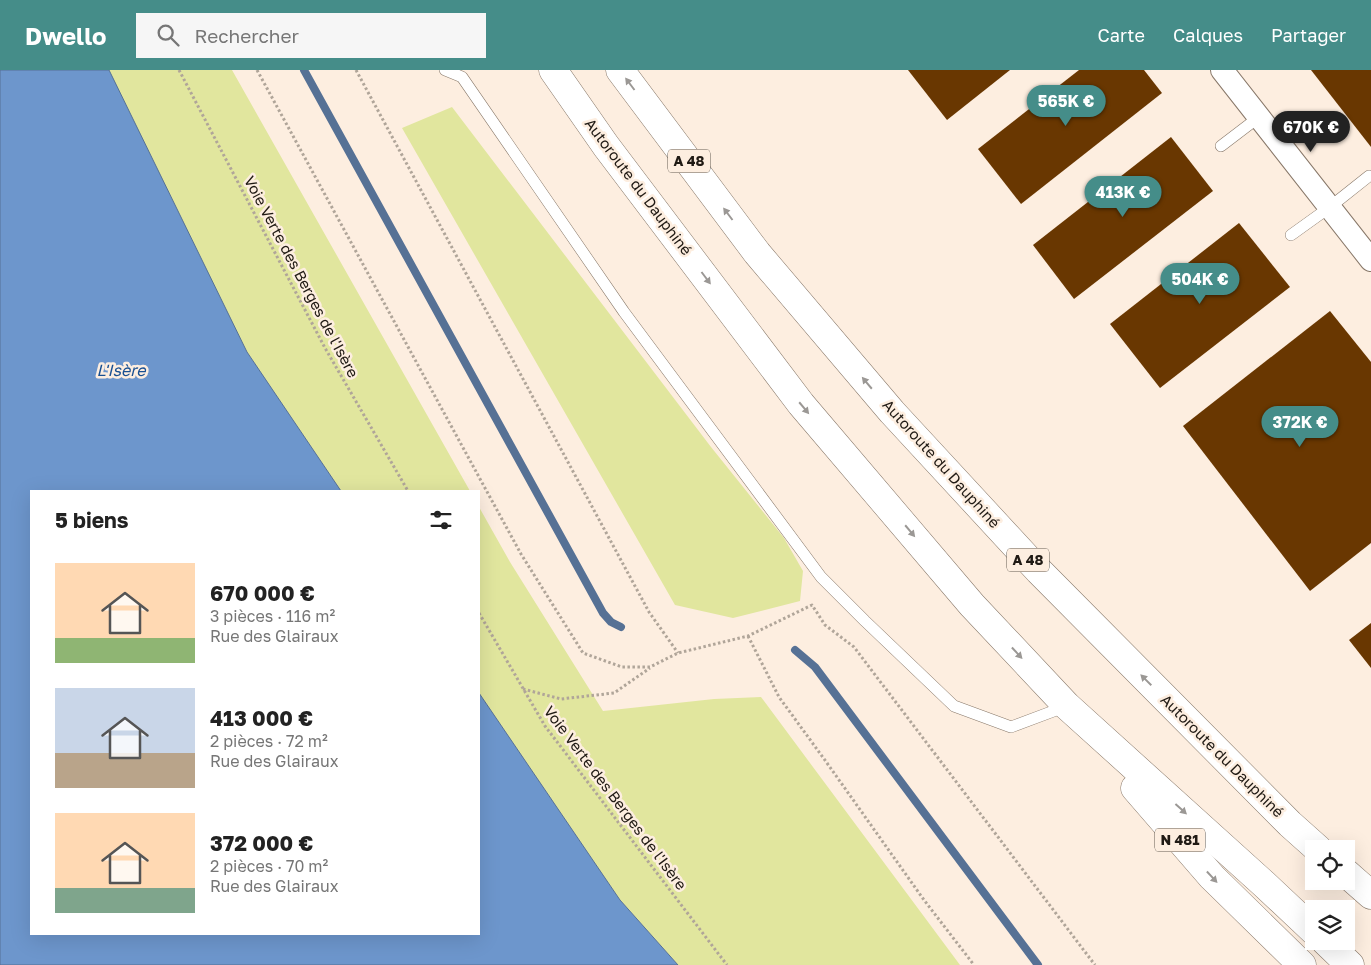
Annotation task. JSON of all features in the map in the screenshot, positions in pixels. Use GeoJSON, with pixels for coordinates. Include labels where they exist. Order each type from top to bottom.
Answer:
{"type":"FeatureCollection","features":[{"type":"Feature","properties":{"kind":"highway","name":"Autoroute du Dauphiné"},"geometry":{"type":"LineString","coordinates":[[553,70],[606,146],[801,404],[972,605],[1060,700]]}},
{"type":"Feature","properties":{"kind":"highway","name":"Autoroute du Dauphiné"},"geometry":{"type":"LineString","coordinates":[[620,70],[757,252],[892,412],[1038,571],[1308,840]]}},
{"type":"Feature","properties":{"kind":"highway"},"geometry":{"type":"LineString","coordinates":[[1060,700],[1305,923]]}},
{"type":"Feature","properties":{"kind":"highway","name":"N 481"},"geometry":{"type":"LineString","coordinates":[[1060,700],[1212,878],[1302,965]]}},
{"type":"Feature","properties":{"kind":"highway"},"geometry":{"type":"LineString","coordinates":[[1355,881],[1371,894]]}},
{"type":"Feature","properties":{"kind":"highway"},"geometry":{"type":"LineString","coordinates":[[1334,950],[1350,965]]}},
{"type":"Feature","properties":{"kind":"street"},"geometry":{"type":"LineString","coordinates":[[1222,70],[1371,260]]}},
{"type":"Feature","properties":{"kind":"lane"},"geometry":{"type":"LineString","coordinates":[[445,70],[462,77],[624,312],[809,561],[827,583],[864,621],[954,706],[1011,727],[1060,700]]}},
{"type":"Feature","properties":{"kind":"lane"},"geometry":{"type":"LineString","coordinates":[[1221,146],[1259,117]]}},
{"type":"Feature","properties":{"kind":"lane"},"geometry":{"type":"LineString","coordinates":[[1291,235],[1369,176]]}},
{"type":"Feature","properties":{"kind":"path","name":"Voie Verte des Berges de l'Isère"},"geometry":{"type":"LineString","coordinates":[[179,70],[325,348],[407,490]]}},
{"type":"Feature","properties":{"kind":"path"},"geometry":{"type":"LineString","coordinates":[[257,70],[521,554],[583,653],[622,667],[650,667]]}},
{"type":"Feature","properties":{"kind":"path"},"geometry":{"type":"LineString","coordinates":[[356,70],[649,612],[678,653]]}},
{"type":"Feature","properties":{"kind":"path"},"geometry":{"type":"LineString","coordinates":[[523,689],[561,698],[614,693],[650,667],[678,653],[748,636],[812,605],[825,625],[854,647],[1095,965]]}},
{"type":"Feature","properties":{"kind":"path","name":"Voie Verte des Berges de l'Isère"},"geometry":{"type":"LineString","coordinates":[[480,615],[544,726],[727,965]]}},
{"type":"Feature","properties":{"kind":"path"},"geometry":{"type":"LineString","coordinates":[[748,636],[779,697],[924,900],[974,965]]}},
{"type":"Feature","properties":{"kind":"green space"},"geometry":{"type":"Polygon","coordinates":[[[27,70],[232,70],[469,490],[340,490],[247,352],[27,70]]]}},
{"type":"Feature","properties":{"kind":"green space"},"geometry":{"type":"Polygon","coordinates":[[[452,107],[711,447],[784,538],[803,571],[800,601],[733,618],[675,605],[402,128],[452,107]]]}},
{"type":"Feature","properties":{"kind":"green space"},"geometry":{"type":"Polygon","coordinates":[[[480,509],[510,562],[603,711],[714,699],[761,697],[960,965],[678,965],[620,900],[480,694],[480,509]]]}},
{"type":"Feature","properties":{"kind":"water","name":"L'Isère"},"geometry":{"type":"Polygon","coordinates":[[[0,70],[109,70],[247,352],[340,490],[30,490],[30,935],[480,935],[480,694],[620,900],[678,965],[0,965],[0,70]]]}},
{"type":"Feature","properties":{"kind":"building"},"geometry":{"type":"Polygon","coordinates":[[[908,70],[1010,70],[947,120],[908,70]]]}},
{"type":"Feature","properties":{"kind":"building"},"geometry":{"type":"Polygon","coordinates":[[[1079,70],[1144,70],[1162,93],[1021,204],[978,149],[1079,70]]]}},
{"type":"Feature","properties":{"kind":"building"},"geometry":{"type":"Polygon","coordinates":[[[1311,70],[1371,70],[1371,147],[1311,70]]]}},
{"type":"Feature","properties":{"kind":"building"},"geometry":{"type":"Polygon","coordinates":[[[1171,137],[1213,191],[1074,299],[1033,245],[1171,137]]]}},
{"type":"Feature","properties":{"kind":"building"},"geometry":{"type":"Polygon","coordinates":[[[1239,223],[1290,287],[1160,388],[1110,324],[1239,223]]]}},
{"type":"Feature","properties":{"kind":"building"},"geometry":{"type":"Polygon","coordinates":[[[1330,311],[1371,362],[1371,543],[1310,591],[1183,426],[1330,311]]]}},
{"type":"Feature","properties":{"kind":"building"},"geometry":{"type":"Polygon","coordinates":[[[1371,623],[1371,668],[1349,640],[1371,623]]]}},
{"type":"Feature","properties":{"kind":"waterway"},"geometry":{"type":"LineString","coordinates":[[304,70],[603,613],[611,622],[621,627]]}},
{"type":"Feature","properties":{"kind":"waterway"},"geometry":{"type":"LineString","coordinates":[[795,650],[815,667],[1038,965]]}}]}
